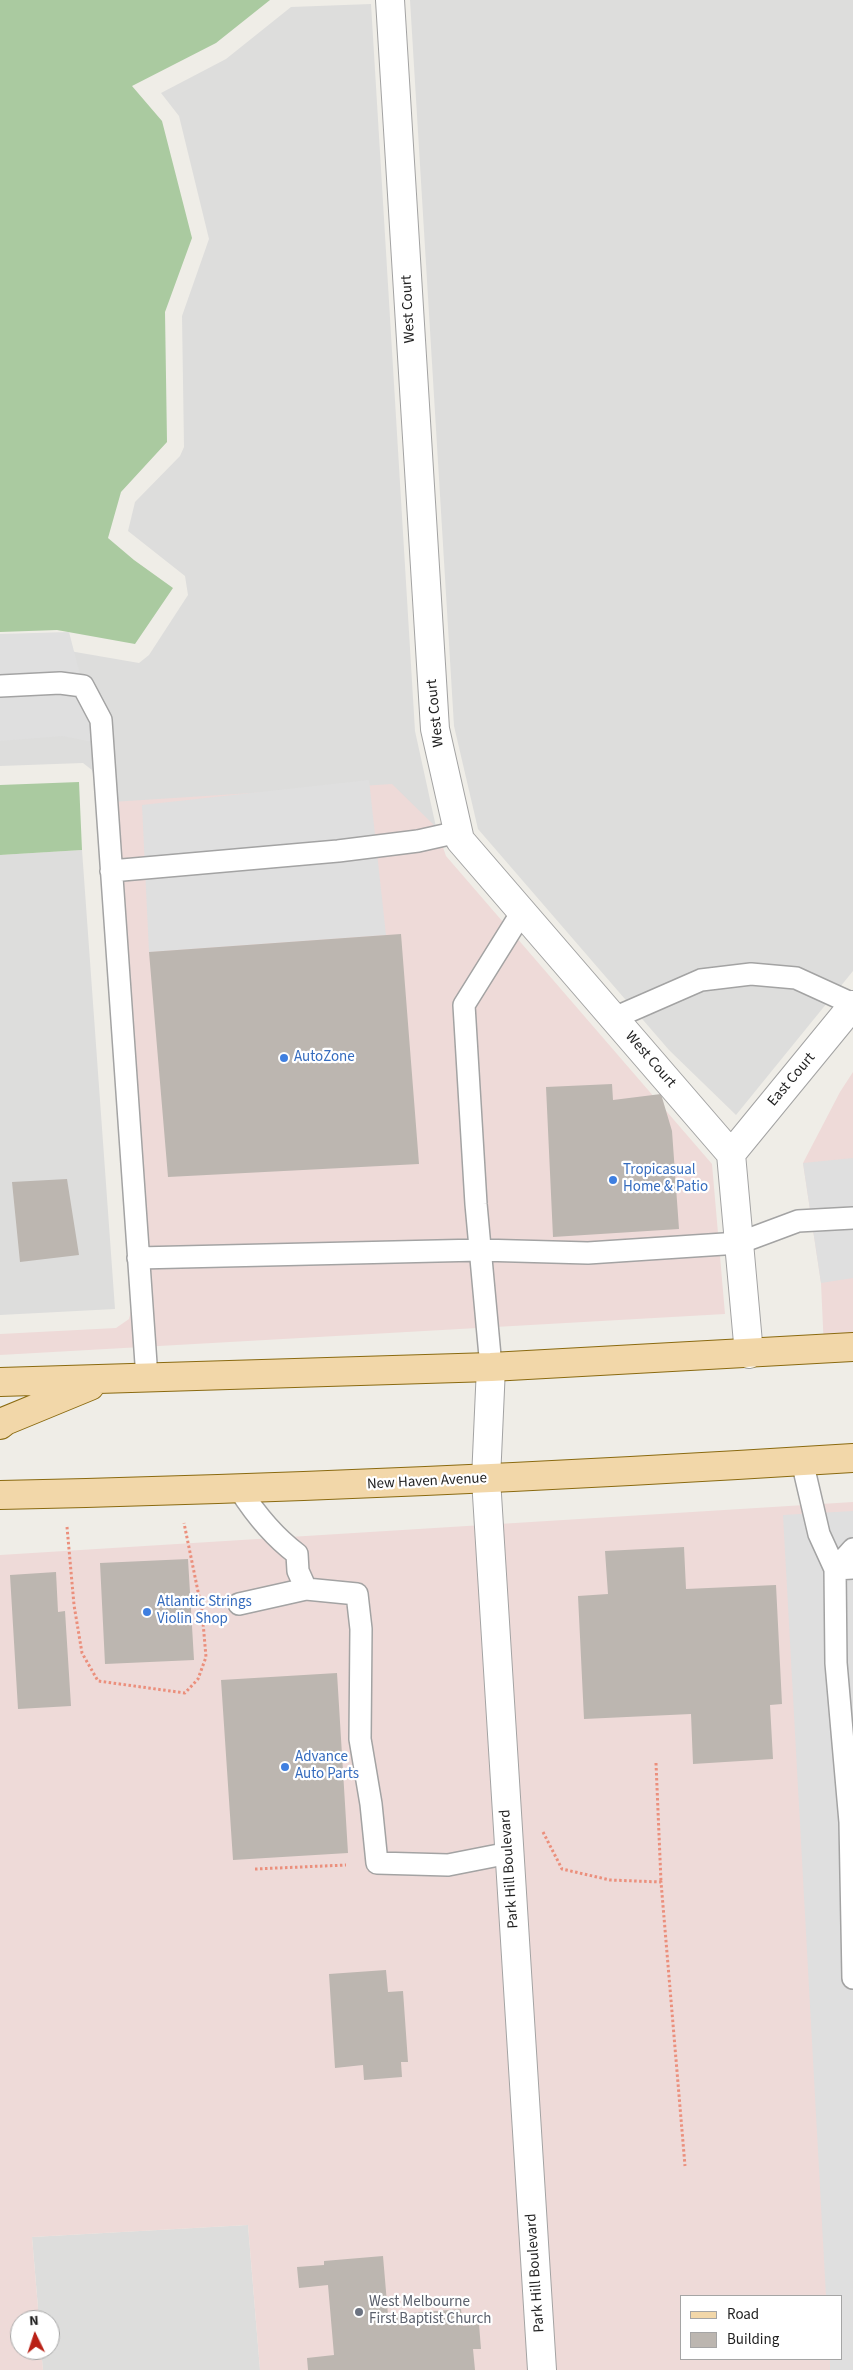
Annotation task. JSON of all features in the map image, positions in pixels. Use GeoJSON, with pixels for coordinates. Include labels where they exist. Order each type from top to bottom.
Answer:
{"type":"FeatureCollection","features":[{"type":"Feature","properties":{"kind":"main road"},"geometry":{"type":"LineString","coordinates":[[0,1382],[491,1367],[853,1347]]}},
{"type":"Feature","properties":{"kind":"main road"},"geometry":{"type":"LineString","coordinates":[[0,1425],[5,1421],[106,1379]]}},
{"type":"Feature","properties":{"kind":"main road","name":"New Haven Avenue"},"geometry":{"type":"LineString","coordinates":[[0,1496],[240,1490],[486,1479],[853,1458]]}},
{"type":"Feature","properties":{"kind":"street","name":"West Court"},"geometry":{"type":"LineString","coordinates":[[390,0],[435,729],[460,840],[731,1154]]}},
{"type":"Feature","properties":{"kind":"street","name":"East Court"},"geometry":{"type":"LineString","coordinates":[[731,1154],[853,1004]]}},
{"type":"Feature","properties":{"kind":"street"},"geometry":{"type":"LineString","coordinates":[[731,1154],[749,1354]]}},
{"type":"Feature","properties":{"kind":"street","name":"Park Hill Boulevard"},"geometry":{"type":"LineString","coordinates":[[491,1367],[486,1479],[542,2370]]}},
{"type":"Feature","properties":{"kind":"lane"},"geometry":{"type":"LineString","coordinates":[[0,686],[60,683],[83,686],[101,720],[147,1378]]}},
{"type":"Feature","properties":{"kind":"lane"},"geometry":{"type":"LineString","coordinates":[[111,871],[347,850],[418,842],[458,832]]}},
{"type":"Feature","properties":{"kind":"lane"},"geometry":{"type":"LineString","coordinates":[[491,1367],[480,1250],[464,1005],[522,912]]}},
{"type":"Feature","properties":{"kind":"lane"},"geometry":{"type":"LineString","coordinates":[[614,1018],[701,980],[751,974],[796,978],[853,1004]]}},
{"type":"Feature","properties":{"kind":"lane"},"geometry":{"type":"LineString","coordinates":[[138,1258],[480,1250],[588,1253],[739,1243],[798,1221],[853,1218]]}},
{"type":"Feature","properties":{"kind":"lane"},"geometry":{"type":"LineString","coordinates":[[802,1461],[819,1534],[844,1568]]}},
{"type":"Feature","properties":{"kind":"lane"},"geometry":{"type":"LineString","coordinates":[[240,1490],[258,1517],[278,1540],[297,1554],[298,1571],[306,1589]]}},
{"type":"Feature","properties":{"kind":"lane"},"geometry":{"type":"LineString","coordinates":[[853,1549],[844,1568],[836,1663],[850,1822],[853,1978]]}},
{"type":"Feature","properties":{"kind":"lane"},"geometry":{"type":"LineString","coordinates":[[239,1604],[306,1589],[356,1594],[361,1629],[360,1739],[371,1804],[376,1863],[448,1865],[509,1852]]}},
{"type":"Feature","properties":{"kind":"path"},"geometry":{"type":"LineString","coordinates":[[63,1494],[74,1605],[82,1653],[98,1681],[185,1693],[198,1679],[206,1657],[202,1611],[176,1492]]}},
{"type":"Feature","properties":{"kind":"path"},"geometry":{"type":"LineString","coordinates":[[656,1762],[661,1882],[684,2166]]}},
{"type":"Feature","properties":{"kind":"path"},"geometry":{"type":"LineString","coordinates":[[540,1824],[562,1869],[610,1880],[661,1882]]}},
{"type":"Feature","properties":{"kind":"path"},"geometry":{"type":"LineString","coordinates":[[255,1869],[376,1863]]}},
{"type":"Feature","properties":{"kind":"shaded area"},"geometry":{"type":"Polygon","coordinates":[[[410,0],[853,0],[853,971],[736,1115],[669,1050],[478,829],[454,726],[410,0]]]}},
{"type":"Feature","properties":{"kind":"shaded area"},"geometry":{"type":"Polygon","coordinates":[[[371,4],[415,731],[436,827],[96,803],[95,781],[92,770],[83,763],[0,766],[0,651],[58,649],[139,663],[149,655],[188,595],[185,576],[128,531],[135,502],[180,456],[184,447],[182,316],[209,239],[179,116],[161,93],[226,59],[291,7],[371,4]]]}},
{"type":"Feature","properties":{"kind":"shaded area"},"geometry":{"type":"Polygon","coordinates":[[[69,632],[83,686],[103,744],[62,736],[0,741],[0,634],[69,632]]]}},
{"type":"Feature","properties":{"kind":"shaded area"},"geometry":{"type":"Polygon","coordinates":[[[369,780],[386,935],[149,952],[142,805],[369,780]]]}},
{"type":"Feature","properties":{"kind":"shaded area"},"geometry":{"type":"Polygon","coordinates":[[[392,784],[436,827],[446,856],[712,1164],[725,1314],[0,1355],[0,1334],[116,1328],[129,1319],[132,1307],[96,803],[392,784]]]}},
{"type":"Feature","properties":{"kind":"shaded area"},"geometry":{"type":"Polygon","coordinates":[[[82,850],[115,1309],[0,1315],[0,855],[82,850]]]}},
{"type":"Feature","properties":{"kind":"shaded area"},"geometry":{"type":"Polygon","coordinates":[[[853,1072],[853,1347],[824,1349],[821,1283],[803,1163],[840,1092],[853,1072]]]}},
{"type":"Feature","properties":{"kind":"shaded area"},"geometry":{"type":"Polygon","coordinates":[[[853,1158],[853,1278],[821,1283],[803,1163],[853,1158]]]}},
{"type":"Feature","properties":{"kind":"shaded area"},"geometry":{"type":"Polygon","coordinates":[[[853,1502],[853,2370],[260,2370],[248,2225],[32,2237],[38,2310],[10,2310],[10,2360],[42,2360],[43,2370],[0,2370],[0,1555],[853,1502]]]}},
{"type":"Feature","properties":{"kind":"shaded area"},"geometry":{"type":"Polygon","coordinates":[[[853,1511],[853,2370],[830,2370],[830,2360],[843,2360],[843,2295],[826,2295],[783,1515],[853,1511]]]}},
{"type":"Feature","properties":{"kind":"shaded area"},"geometry":{"type":"Polygon","coordinates":[[[248,2225],[260,2370],[43,2370],[42,2360],[60,2360],[60,2310],[38,2310],[32,2237],[248,2225]]]}},
{"type":"Feature","properties":{"kind":"green space"},"geometry":{"type":"Polygon","coordinates":[[[0,0],[270,0],[216,43],[132,86],[162,121],[192,238],[165,312],[167,442],[121,492],[108,538],[134,560],[173,588],[135,644],[57,630],[0,632],[0,0]]]}},
{"type":"Feature","properties":{"kind":"green space"},"geometry":{"type":"Polygon","coordinates":[[[79,782],[82,850],[0,855],[0,785],[79,782]]]}},
{"type":"Feature","properties":{"kind":"building","name":"AutoZone"},"geometry":{"type":"Polygon","coordinates":[[[401,934],[419,1164],[168,1177],[149,952],[401,934]]]}},
{"type":"Feature","properties":{"kind":"building","name":"Tropicasual Home & Patio"},"geometry":{"type":"Polygon","coordinates":[[[612,1084],[613,1100],[661,1094],[672,1131],[679,1229],[553,1237],[546,1087],[612,1084]]]}},
{"type":"Feature","properties":{"kind":"building"},"geometry":{"type":"Polygon","coordinates":[[[67,1179],[79,1255],[20,1262],[12,1182],[67,1179]]]}},
{"type":"Feature","properties":{"kind":"building"},"geometry":{"type":"Polygon","coordinates":[[[684,1547],[686,1589],[776,1585],[782,1704],[770,1705],[773,1759],[693,1764],[691,1714],[584,1719],[578,1596],[608,1594],[605,1551],[684,1547]]]}},
{"type":"Feature","properties":{"kind":"building","name":"Atlantic Strings Violin Shop"},"geometry":{"type":"Polygon","coordinates":[[[188,1559],[194,1660],[105,1664],[100,1563],[188,1559]]]}},
{"type":"Feature","properties":{"kind":"building"},"geometry":{"type":"Polygon","coordinates":[[[56,1572],[58,1612],[65,1611],[71,1706],[18,1709],[10,1575],[56,1572]]]}},
{"type":"Feature","properties":{"kind":"building","name":"Advance Auto Parts"},"geometry":{"type":"Polygon","coordinates":[[[337,1673],[348,1853],[233,1860],[221,1680],[337,1673]]]}},
{"type":"Feature","properties":{"kind":"building"},"geometry":{"type":"Polygon","coordinates":[[[386,1970],[388,1992],[403,1991],[408,2062],[401,2062],[402,2077],[364,2080],[363,2065],[335,2068],[329,1974],[386,1970]]]}},
{"type":"Feature","properties":{"kind":"building","name":"West Melbourne First Baptist Church"},"geometry":{"type":"Polygon","coordinates":[[[383,2256],[388,2315],[461,2309],[463,2326],[479,2324],[481,2349],[473,2349],[475,2370],[308,2370],[307,2358],[334,2355],[328,2285],[299,2288],[297,2267],[324,2265],[324,2261],[383,2256]]]}},
{"type":"Feature","properties":{"kind":"place","name":"AutoZone"},"geometry":{"type":"Point","coordinates":[284,1058]}},
{"type":"Feature","properties":{"kind":"place","name":"Tropicasual Home & Patio"},"geometry":{"type":"Point","coordinates":[613,1180]}},
{"type":"Feature","properties":{"kind":"place","name":"Atlantic Strings Violin Shop"},"geometry":{"type":"Point","coordinates":[147,1612]}},
{"type":"Feature","properties":{"kind":"place","name":"Advance Auto Parts"},"geometry":{"type":"Point","coordinates":[285,1767]}},
{"type":"Feature","properties":{"kind":"place","name":"West Melbourne First Baptist Church"},"geometry":{"type":"Point","coordinates":[359,2312]}}]}
